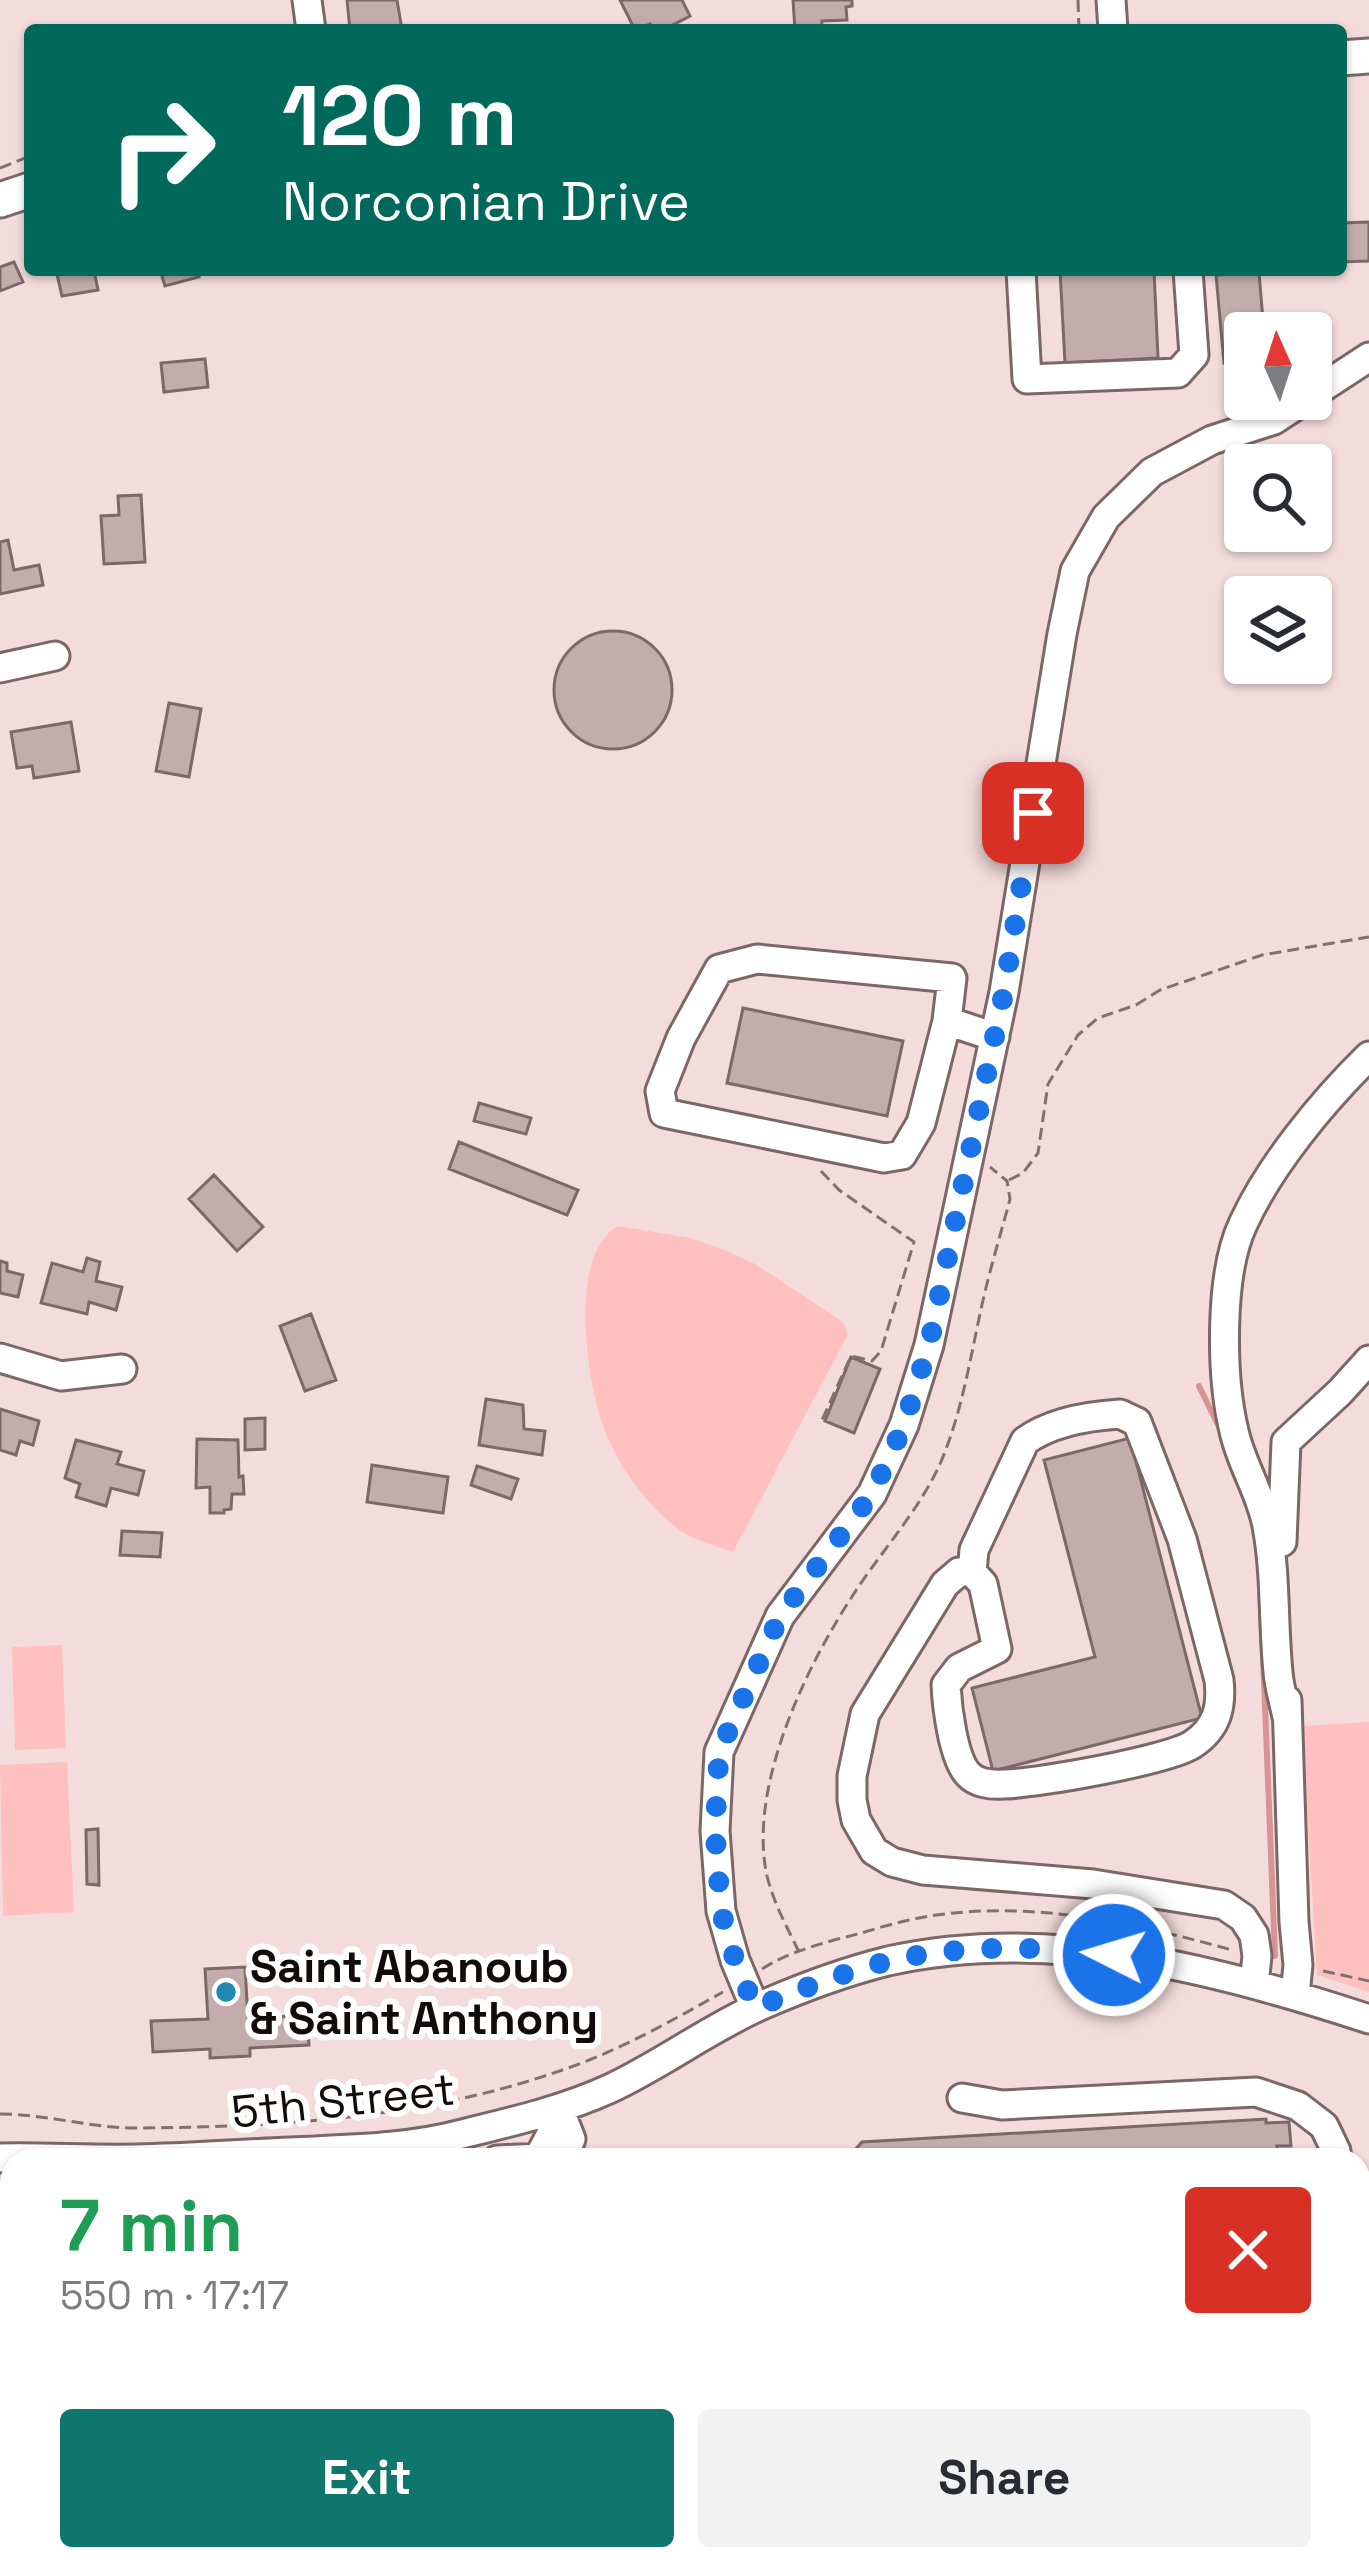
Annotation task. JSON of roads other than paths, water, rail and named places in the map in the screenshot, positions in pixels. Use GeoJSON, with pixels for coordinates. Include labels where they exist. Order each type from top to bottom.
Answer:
{"type":"FeatureCollection","features":[{"type":"Feature","properties":{"kind":"street"},"geometry":{"type":"LineString","coordinates":[[1021,276],[1027,380],[1178,373],[1194,355],[1187,276]]}},
{"type":"Feature","properties":{"kind":"street"},"geometry":{"type":"LineString","coordinates":[[1332,381],[1369,357]]}},
{"type":"Feature","properties":{"kind":"street"},"geometry":{"type":"LineString","coordinates":[[755,2008],[721,1911],[715,1831],[719,1752],[780,1616],[872,1494],[904,1425],[929,1345],[1004,992],[1075,571],[1106,517],[1152,472],[1212,440],[1274,420]]}},
{"type":"Feature","properties":{"kind":"street"},"geometry":{"type":"LineString","coordinates":[[0,668],[55,656]]}},
{"type":"Feature","properties":{"kind":"street"},"geometry":{"type":"LineString","coordinates":[[757,959],[952,978],[946,1021],[921,1123],[902,1155],[884,1158],[664,1113],[660,1091],[681,1038],[719,968],[757,959]]}},
{"type":"Feature","properties":{"kind":"street"},"geometry":{"type":"LineString","coordinates":[[946,1021],[994,1036]]}},
{"type":"Feature","properties":{"kind":"street"},"geometry":{"type":"LineString","coordinates":[[1287,1717],[1278,1675],[1266,1520],[1235,1436],[1228,1401],[1229,1269],[1242,1225],[1282,1159],[1301,1131],[1369,1057]]}},
{"type":"Feature","properties":{"kind":"street"},"geometry":{"type":"LineString","coordinates":[[0,1358],[61,1376],[122,1370]]}},
{"type":"Feature","properties":{"kind":"street"},"geometry":{"type":"LineString","coordinates":[[1295,1996],[1298,1965],[1281,1511],[1286,1442],[1369,1360]]}},
{"type":"Feature","properties":{"kind":"street"},"geometry":{"type":"LineString","coordinates":[[1120,1414],[1137,1422],[1182,1539],[1219,1680],[1217,1717],[1189,1748],[1005,1785],[983,1783],[968,1774],[947,1708],[946,1685],[959,1667],[998,1649],[983,1584],[972,1572],[974,1550],[1025,1441],[1041,1429],[1101,1415],[1120,1414]]}},
{"type":"Feature","properties":{"kind":"street"},"geometry":{"type":"LineString","coordinates":[[972,1572],[959,1573],[944,1584],[865,1714],[852,1776],[856,1820],[863,1837],[892,1862],[923,1870],[1093,1884],[1224,1905],[1244,1918],[1254,1935],[1254,1984]]}},
{"type":"Feature","properties":{"kind":"street","name":"5th Street"},"geometry":{"type":"LineString","coordinates":[[379,2148],[455,2136],[559,2108],[609,2089],[755,2008],[821,1981],[890,1961],[960,1951],[1031,1949],[1142,1959],[1254,1984],[1369,2019]]}},
{"type":"Feature","properties":{"kind":"street"},"geometry":{"type":"LineString","coordinates":[[962,2098],[1002,2104],[1256,2092],[1298,2106],[1324,2126],[1335,2148]]}},
{"type":"Feature","properties":{"kind":"street"},"geometry":{"type":"LineString","coordinates":[[548,2148],[559,2108]]}},
{"type":"Feature","properties":{"kind":"waterway"},"geometry":{"type":"LineString","coordinates":[[1199,1386],[1221,1431]]}},
{"type":"Feature","properties":{"kind":"waterway"},"geometry":{"type":"LineString","coordinates":[[1260,1581],[1275,1956]]}},
{"type":"Feature","properties":{"kind":"place","name":"Saint Abanoub & Saint Anthony"},"geometry":{"type":"Point","coordinates":[226,1992]}}]}
